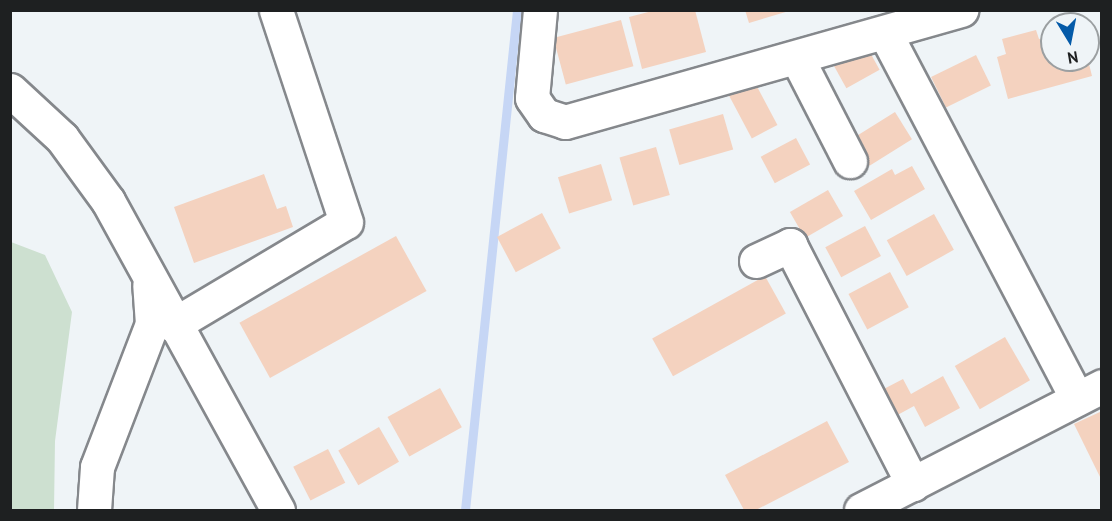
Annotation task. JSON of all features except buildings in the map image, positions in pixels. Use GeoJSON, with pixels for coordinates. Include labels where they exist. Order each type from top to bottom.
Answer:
{"type":"FeatureCollection","features":[{"type":"Feature","properties":{"kind":"street"},"geometry":{"type":"LineString","coordinates":[[173,325],[346,222],[276,10]]}},
{"type":"Feature","properties":{"kind":"street"},"geometry":{"type":"LineString","coordinates":[[540,10],[532,98],[544,115],[565,122],[962,10]]}},
{"type":"Feature","properties":{"kind":"street"},"geometry":{"type":"LineString","coordinates":[[861,510],[1089,392],[885,33]]}},
{"type":"Feature","properties":{"kind":"street"},"geometry":{"type":"LineString","coordinates":[[797,58],[850,161]]}},
{"type":"Feature","properties":{"kind":"street"},"geometry":{"type":"LineString","coordinates":[[10,90],[62,138],[108,201],[148,280],[278,510]]}},
{"type":"Feature","properties":{"kind":"street"},"geometry":{"type":"LineString","coordinates":[[756,261],[790,245],[913,484]]}},
{"type":"Feature","properties":{"kind":"street"},"geometry":{"type":"LineString","coordinates":[[94,510],[97,467],[152,324],[148,280]]}},
{"type":"Feature","properties":{"kind":"green space"},"geometry":{"type":"Polygon","coordinates":[[[11,242],[45,255],[72,312],[55,441],[54,510],[11,510],[11,242]]]}},
{"type":"Feature","properties":{"kind":"waterway"},"geometry":{"type":"LineString","coordinates":[[465,510],[517,10]]}}]}
